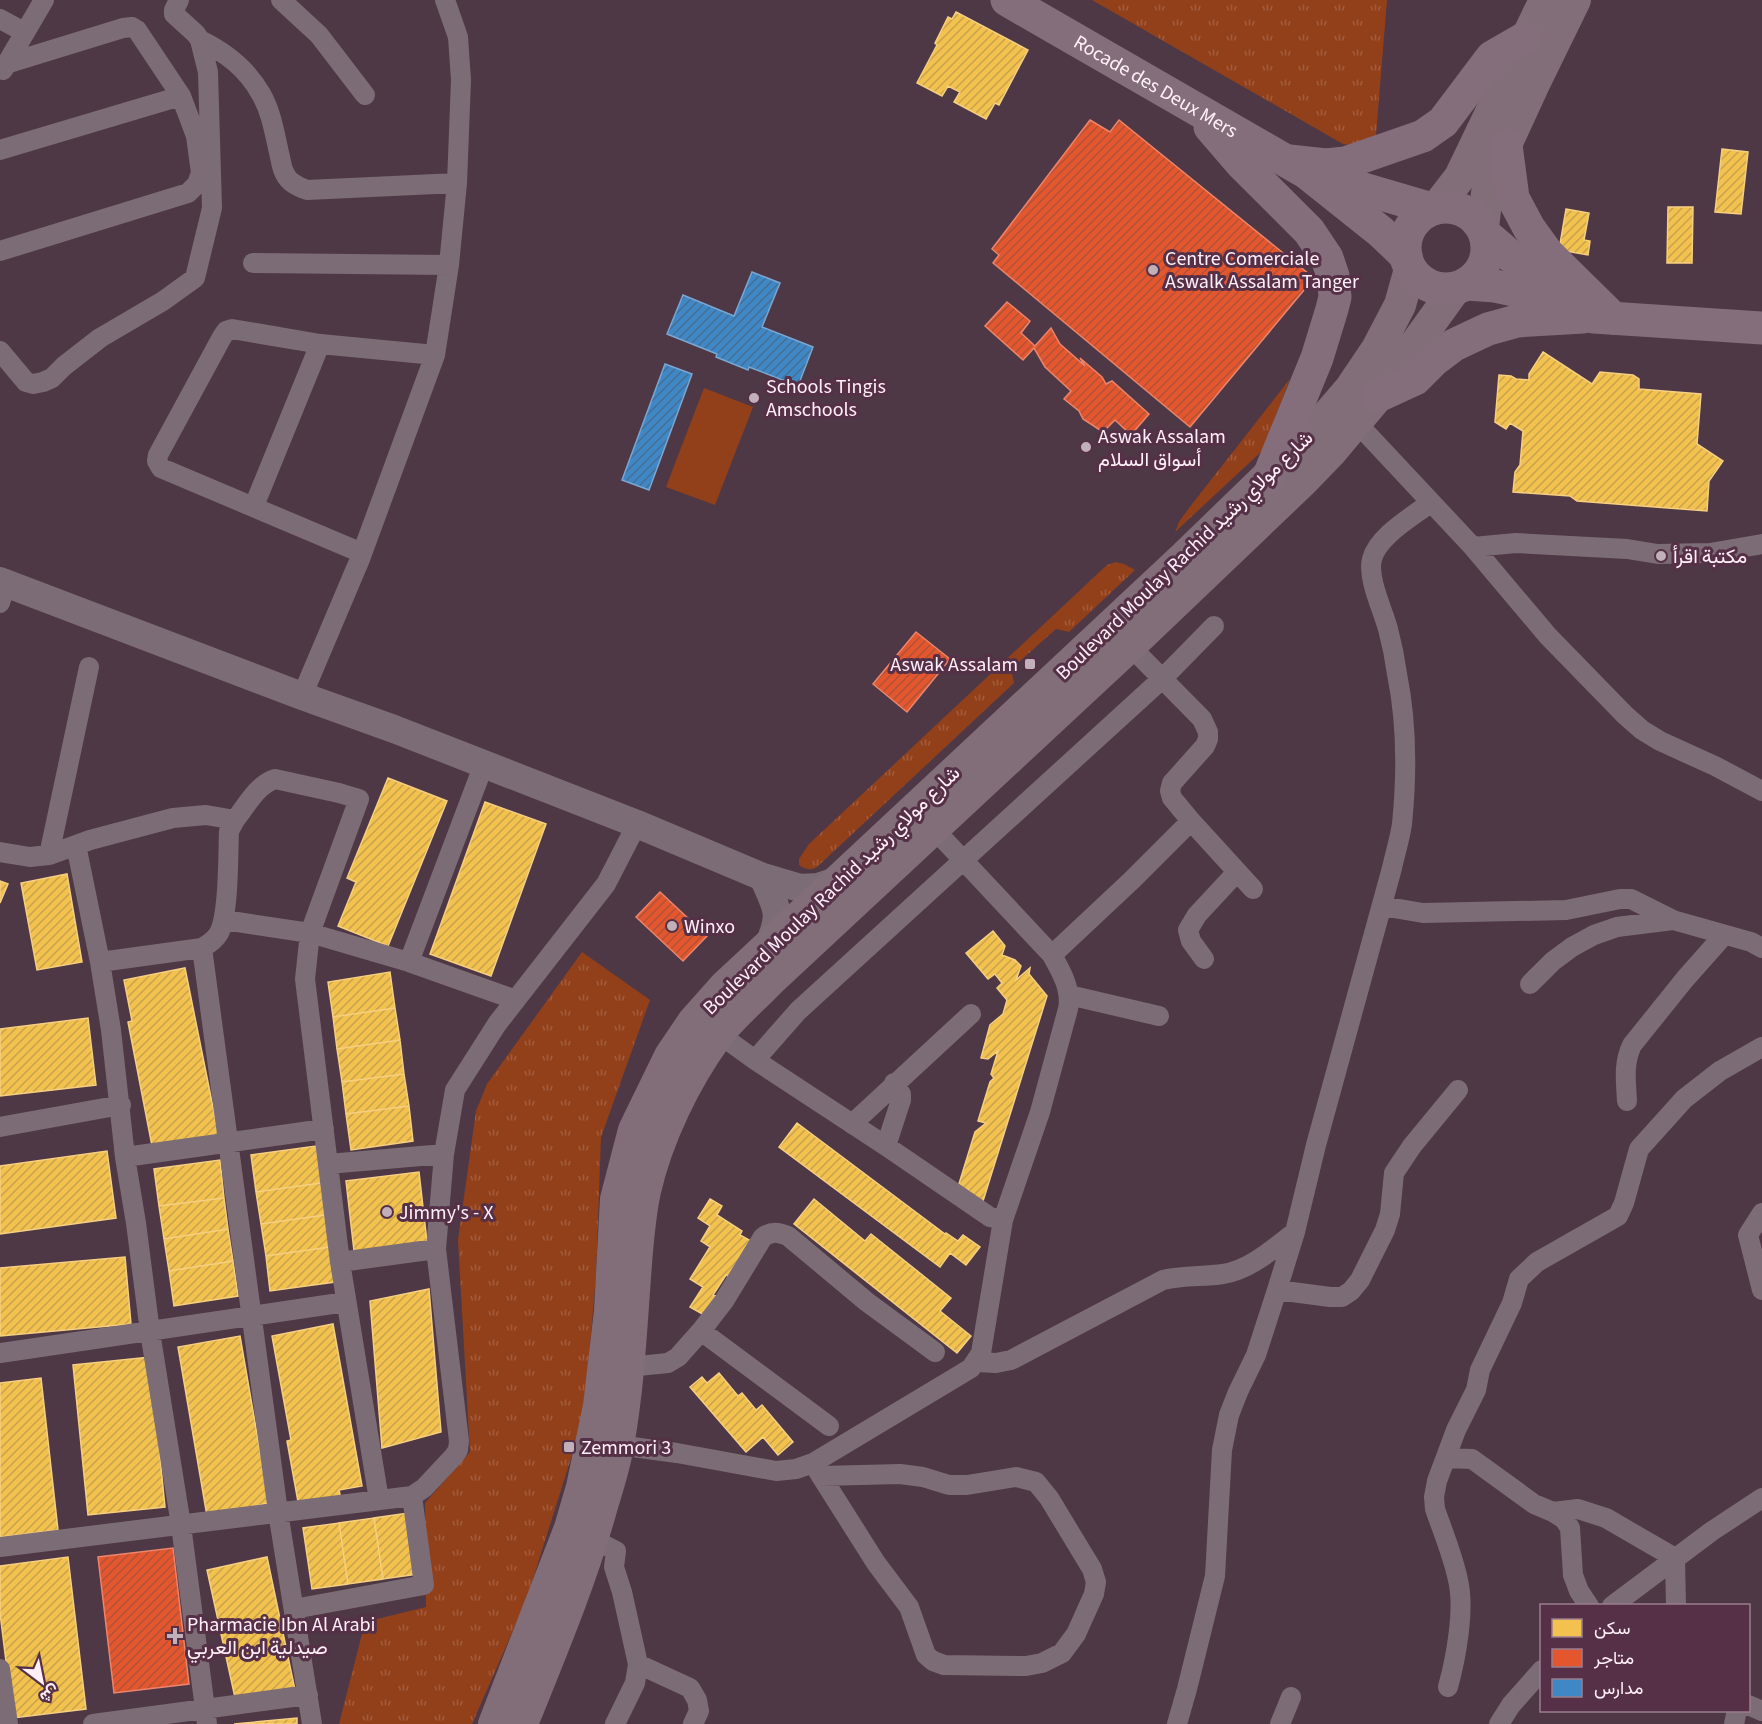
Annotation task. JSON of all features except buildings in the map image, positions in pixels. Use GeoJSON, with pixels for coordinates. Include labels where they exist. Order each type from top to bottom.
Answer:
{"type":"FeatureCollection","features":[{"type":"Feature","properties":{"kind":"highway","name":"Rocade des Deux Mers"},"geometry":{"type":"LineString","coordinates":[[1007,0],[1296,167],[1381,232],[1408,262],[1418,279],[1429,286],[1442,290],[1461,286],[1496,286],[1533,294],[1604,317],[1762,328]]}},
{"type":"Feature","properties":{"kind":"highway"},"geometry":{"type":"LineString","coordinates":[[1296,167],[1345,162],[1423,136],[1443,122],[1492,57],[1526,38]]}},
{"type":"Feature","properties":{"kind":"highway"},"geometry":{"type":"LineString","coordinates":[[1195,109],[1241,163],[1309,231],[1327,258],[1333,276],[1335,297],[1320,349],[1268,478]]}},
{"type":"Feature","properties":{"kind":"highway"},"geometry":{"type":"LineString","coordinates":[[1506,145],[1514,198],[1529,228],[1547,253],[1604,317]]}},
{"type":"Feature","properties":{"kind":"highway","name":"Rocade des Deux Mers"},"geometry":{"type":"LineString","coordinates":[[1296,167],[1434,209],[1455,208],[1468,213],[1484,231],[1525,267],[1569,298],[1604,317]]}},
{"type":"Feature","properties":{"kind":"highway"},"geometry":{"type":"LineString","coordinates":[[1408,262],[1405,243],[1408,231],[1416,220],[1434,209]]}},
{"type":"Feature","properties":{"kind":"highway"},"geometry":{"type":"LineString","coordinates":[[1461,286],[1478,275],[1485,262],[1488,249],[1484,231]]}},
{"type":"Feature","properties":{"kind":"highway"},"geometry":{"type":"LineString","coordinates":[[1378,396],[1415,379],[1434,360],[1454,345],[1488,329],[1517,321],[1604,317]]}},
{"type":"Feature","properties":{"kind":"main road"},"geometry":{"type":"LineString","coordinates":[[1434,209],[1460,177],[1545,0]]}},
{"type":"Feature","properties":{"kind":"main road"},"geometry":{"type":"LineString","coordinates":[[1484,231],[1487,193],[1494,171],[1575,0]]}},
{"type":"Feature","properties":{"kind":"main road","name":"Boulevard Moulay Rachid شارع مولاي رشيد"},"geometry":{"type":"LineString","coordinates":[[495,1724],[570,1528],[582,1487],[599,1406],[610,1311],[616,1199],[634,1130],[670,1056],[693,1022],[725,986],[1268,478],[1330,415],[1377,349],[1400,305],[1408,262]]}},
{"type":"Feature","properties":{"kind":"main road","name":"Boulevard Moulay Rachid شارع مولاي رشيد"},"geometry":{"type":"LineString","coordinates":[[522,1724],[593,1539],[618,1445],[628,1367],[637,1248],[645,1192],[657,1152],[676,1105],[696,1069],[719,1034],[771,980],[1130,646],[1304,480],[1378,396],[1461,286]]}},
{"type":"Feature","properties":{"kind":"street"},"geometry":{"type":"LineString","coordinates":[[3,70],[44,0]]}},
{"type":"Feature","properties":{"kind":"street"},"geometry":{"type":"LineString","coordinates":[[0,351],[26,382],[33,384],[42,382],[52,378],[100,338],[163,301],[195,278],[213,208],[208,72],[200,40],[175,15],[174,10],[179,0]]}},
{"type":"Feature","properties":{"kind":"street"},"geometry":{"type":"LineString","coordinates":[[281,0],[319,35],[365,95]]}},
{"type":"Feature","properties":{"kind":"street"},"geometry":{"type":"LineString","coordinates":[[302,696],[362,553],[435,355],[449,265],[457,183],[460,80],[458,37],[445,0]]}},
{"type":"Feature","properties":{"kind":"street"},"geometry":{"type":"LineString","coordinates":[[0,19],[24,32]]}},
{"type":"Feature","properties":{"kind":"street"},"geometry":{"type":"LineString","coordinates":[[0,251],[188,193],[197,184],[201,173],[196,136],[181,96],[137,30],[132,27],[123,28],[3,70]]}},
{"type":"Feature","properties":{"kind":"street"},"geometry":{"type":"LineString","coordinates":[[200,40],[217,48],[239,64],[262,95],[269,110],[284,173],[291,182],[298,186],[307,190],[457,183]]}},
{"type":"Feature","properties":{"kind":"street"},"geometry":{"type":"LineString","coordinates":[[0,150],[181,96]]}},
{"type":"Feature","properties":{"kind":"street"},"geometry":{"type":"LineString","coordinates":[[253,263],[449,265]]}},
{"type":"Feature","properties":{"kind":"street"},"geometry":{"type":"LineString","coordinates":[[362,553],[161,468],[158,455],[226,331],[232,329],[320,344],[435,355]]}},
{"type":"Feature","properties":{"kind":"street"},"geometry":{"type":"LineString","coordinates":[[254,507],[320,344]]}},
{"type":"Feature","properties":{"kind":"street"},"geometry":{"type":"LineString","coordinates":[[1356,423],[1473,547],[1548,636],[1642,730],[1762,791]]}},
{"type":"Feature","properties":{"kind":"street"},"geometry":{"type":"LineString","coordinates":[[1177,1724],[1215,1576],[1221,1450],[1229,1415],[1256,1354],[1277,1290],[1402,825],[1405,750],[1403,715],[1398,675],[1371,566],[1373,556],[1390,533],[1430,503]]}},
{"type":"Feature","properties":{"kind":"street"},"geometry":{"type":"LineString","coordinates":[[1473,547],[1516,543],[1627,549],[1658,554],[1710,553],[1762,544]]}},
{"type":"Feature","properties":{"kind":"street"},"geometry":{"type":"LineString","coordinates":[[2,589],[394,729],[637,824],[763,877],[800,888],[818,887],[839,880]]}},
{"type":"Feature","properties":{"kind":"street"},"geometry":{"type":"LineString","coordinates":[[755,1060],[798,1011],[1163,678],[1214,626]]}},
{"type":"Feature","properties":{"kind":"street"},"geometry":{"type":"LineString","coordinates":[[1130,646],[1202,719],[1208,732],[1208,739],[1205,746],[1170,787],[1172,798],[1253,889]]}},
{"type":"Feature","properties":{"kind":"street"},"geometry":{"type":"LineString","coordinates":[[49,855],[89,667]]}},
{"type":"Feature","properties":{"kind":"street"},"geometry":{"type":"LineString","coordinates":[[409,962],[484,764]]}},
{"type":"Feature","properties":{"kind":"street"},"geometry":{"type":"LineString","coordinates":[[100,962],[202,948],[211,943],[218,935],[224,920],[229,831],[235,820],[266,783],[275,780],[359,799],[310,933],[305,979],[340,1262],[379,1500]]}},
{"type":"Feature","properties":{"kind":"street"},"geometry":{"type":"LineString","coordinates":[[0,852],[30,857],[49,855],[76,845],[173,818],[206,815],[235,820]]}},
{"type":"Feature","properties":{"kind":"street"},"geometry":{"type":"LineString","coordinates":[[1052,955],[1191,821]]}},
{"type":"Feature","properties":{"kind":"street"},"geometry":{"type":"LineString","coordinates":[[0,1547],[412,1496],[424,1488],[454,1456],[459,1442],[436,1249],[444,1154],[455,1090],[497,1024],[606,884],[637,824]]}},
{"type":"Feature","properties":{"kind":"street"},"geometry":{"type":"LineString","coordinates":[[817,1469],[971,1368],[981,1353],[1003,1220],[1040,1112],[1068,1009],[1069,995],[1052,955],[933,828]]}},
{"type":"Feature","properties":{"kind":"street"},"geometry":{"type":"LineString","coordinates":[[76,845],[100,962],[150,1332],[182,1524],[206,1716]]}},
{"type":"Feature","properties":{"kind":"street"},"geometry":{"type":"LineString","coordinates":[[1204,959],[1191,941],[1188,930],[1197,915],[1238,872]]}},
{"type":"Feature","properties":{"kind":"street"},"geometry":{"type":"LineString","coordinates":[[763,877],[777,908],[777,927],[768,946]]}},
{"type":"Feature","properties":{"kind":"street"},"geometry":{"type":"LineString","coordinates":[[1382,906],[1424,913],[1566,910],[1620,899],[1631,899],[1673,920],[1750,942],[1762,948]]}},
{"type":"Feature","properties":{"kind":"street"},"geometry":{"type":"LineString","coordinates":[[224,920],[310,933],[409,962],[516,1000]]}},
{"type":"Feature","properties":{"kind":"street"},"geometry":{"type":"LineString","coordinates":[[1530,984],[1553,961],[1594,935],[1628,925],[1673,920]]}},
{"type":"Feature","properties":{"kind":"street"},"geometry":{"type":"LineString","coordinates":[[1627,1101],[1625,1067],[1632,1045],[1724,935]]}},
{"type":"Feature","properties":{"kind":"street"},"geometry":{"type":"LineString","coordinates":[[202,948],[278,1512],[312,1724]]}},
{"type":"Feature","properties":{"kind":"street"},"geometry":{"type":"LineString","coordinates":[[1069,995],[1159,1016]]}},
{"type":"Feature","properties":{"kind":"street"},"geometry":{"type":"LineString","coordinates":[[852,1124],[971,1014]]}},
{"type":"Feature","properties":{"kind":"street"},"geometry":{"type":"LineString","coordinates":[[719,1034],[990,1217],[1003,1220]]}},
{"type":"Feature","properties":{"kind":"street"},"geometry":{"type":"LineString","coordinates":[[1448,1687],[1454,1664],[1460,1607],[1459,1581],[1435,1509],[1434,1497],[1437,1481],[1456,1430],[1476,1390],[1480,1370],[1512,1303],[1519,1279],[1537,1262],[1618,1216],[1624,1203],[1639,1149],[1684,1099],[1720,1071],[1762,1047]]}},
{"type":"Feature","properties":{"kind":"street"},"geometry":{"type":"LineString","coordinates":[[886,1146],[901,1100],[901,1094],[894,1083]]}},
{"type":"Feature","properties":{"kind":"street"},"geometry":{"type":"LineString","coordinates":[[1277,1290],[1330,1297],[1342,1297],[1351,1292],[1366,1270],[1385,1230],[1392,1205],[1394,1173],[1412,1146],[1458,1090]]}},
{"type":"Feature","properties":{"kind":"street"},"geometry":{"type":"LineString","coordinates":[[0,1127],[121,1106]]}},
{"type":"Feature","properties":{"kind":"street"},"geometry":{"type":"LineString","coordinates":[[125,1157],[324,1129]]}},
{"type":"Feature","properties":{"kind":"street"},"geometry":{"type":"LineString","coordinates":[[328,1164],[444,1154]]}},
{"type":"Feature","properties":{"kind":"street"},"geometry":{"type":"LineString","coordinates":[[1762,1213],[1748,1235],[1762,1290]]}},
{"type":"Feature","properties":{"kind":"street"},"geometry":{"type":"LineString","coordinates":[[628,1367],[668,1363],[678,1357],[724,1301],[762,1237],[769,1233],[779,1232],[789,1236],[867,1302],[935,1352]]}},
{"type":"Feature","properties":{"kind":"street"},"geometry":{"type":"LineString","coordinates":[[976,1362],[996,1363],[1018,1357],[1163,1280],[1179,1276],[1224,1274],[1242,1268],[1262,1257],[1294,1232]]}},
{"type":"Feature","properties":{"kind":"street"},"geometry":{"type":"LineString","coordinates":[[340,1262],[436,1249]]}},
{"type":"Feature","properties":{"kind":"street"},"geometry":{"type":"LineString","coordinates":[[0,1353],[346,1302]]}},
{"type":"Feature","properties":{"kind":"street"},"geometry":{"type":"LineString","coordinates":[[701,1331],[829,1426]]}},
{"type":"Feature","properties":{"kind":"street"},"geometry":{"type":"LineString","coordinates":[[618,1445],[776,1471],[817,1469],[900,1474],[923,1477],[949,1485],[966,1485],[1016,1477],[1036,1482],[1049,1498],[1075,1540],[1092,1569],[1096,1582],[1094,1594],[1076,1634],[1062,1653],[1042,1663],[1026,1666],[944,1665],[933,1661],[926,1656],[909,1607],[876,1563],[817,1469]]}},
{"type":"Feature","properties":{"kind":"street"},"geometry":{"type":"LineString","coordinates":[[1446,1458],[1472,1459],[1534,1504],[1564,1519],[1570,1528],[1574,1575],[1579,1591],[1588,1604]]}},
{"type":"Feature","properties":{"kind":"street"},"geometry":{"type":"LineString","coordinates":[[294,1609],[424,1585],[412,1496]]}},
{"type":"Feature","properties":{"kind":"street"},"geometry":{"type":"LineString","coordinates":[[1614,1604],[1629,1595],[1712,1531],[1762,1498]]}},
{"type":"Feature","properties":{"kind":"street"},"geometry":{"type":"LineString","coordinates":[[1553,1512],[1578,1509],[1606,1518],[1675,1558]]}},
{"type":"Feature","properties":{"kind":"street"},"geometry":{"type":"LineString","coordinates":[[593,1539],[616,1551],[614,1568],[622,1592],[638,1664],[635,1683],[615,1724]]}},
{"type":"Feature","properties":{"kind":"street"},"geometry":{"type":"LineString","coordinates":[[1675,1558],[1676,1604]]}},
{"type":"Feature","properties":{"kind":"street"},"geometry":{"type":"LineString","coordinates":[[638,1664],[690,1688],[697,1700],[699,1711],[693,1724]]}},
{"type":"Feature","properties":{"kind":"street"},"geometry":{"type":"LineString","coordinates":[[0,1669],[8,1724]]}},
{"type":"Feature","properties":{"kind":"street"},"geometry":{"type":"LineString","coordinates":[[1498,1724],[1518,1695],[1540,1672]]}},
{"type":"Feature","properties":{"kind":"street"},"geometry":{"type":"LineString","coordinates":[[93,1724],[206,1716],[308,1695]]}},
{"type":"Feature","properties":{"kind":"street"},"geometry":{"type":"LineString","coordinates":[[1280,1724],[1291,1698]]}},
{"type":"Feature","properties":{"kind":"green space"},"geometry":{"type":"Polygon","coordinates":[[[1092,0],[1387,0],[1376,135],[1351,145],[1343,144],[1092,0]]]}},
{"type":"Feature","properties":{"kind":"green space"},"geometry":{"type":"Polygon","coordinates":[[[1290,379],[1262,451],[1175,532],[1189,508],[1290,379]]]}},
{"type":"Feature","properties":{"kind":"green space"},"geometry":{"type":"Polygon","coordinates":[[[704,388],[753,407],[715,505],[666,487],[704,388]]]}},
{"type":"Feature","properties":{"kind":"green space"},"geometry":{"type":"Polygon","coordinates":[[[1116,562],[1135,570],[1069,632],[1056,629],[1011,669],[1014,683],[817,867],[808,869],[799,865],[799,859],[809,844],[1107,565],[1116,562]]]}},
{"type":"Feature","properties":{"kind":"green space"},"geometry":{"type":"Polygon","coordinates":[[[582,952],[650,1000],[601,1137],[596,1275],[584,1417],[526,1601],[472,1724],[339,1724],[365,1622],[426,1607],[425,1503],[470,1452],[458,1240],[476,1111],[487,1084],[582,952]]]}},
{"type":"Feature","properties":{"kind":"place","name":"Centre Comerciale Aswalk Assalam Tanger"},"geometry":{"type":"Point","coordinates":[1153,270]}},
{"type":"Feature","properties":{"kind":"place","name":"Schools Tingis Amschools"},"geometry":{"type":"Point","coordinates":[754,398]}},
{"type":"Feature","properties":{"kind":"place","name":"Aswak Assalam أسواق السلام"},"geometry":{"type":"Point","coordinates":[1086,447]}},
{"type":"Feature","properties":{"kind":"place","name":"مكتبة اقرأ"},"geometry":{"type":"Point","coordinates":[1661,556]}},
{"type":"Feature","properties":{"kind":"place","name":"Aswak Assalam"},"geometry":{"type":"Point","coordinates":[1030,664]}},
{"type":"Feature","properties":{"kind":"place","name":"Winxo"},"geometry":{"type":"Point","coordinates":[672,926]}},
{"type":"Feature","properties":{"kind":"place","name":"Jimmy's - X"},"geometry":{"type":"Point","coordinates":[387,1212]}},
{"type":"Feature","properties":{"kind":"place","name":"Zemmori 3"},"geometry":{"type":"Point","coordinates":[569,1447]}},
{"type":"Feature","properties":{"kind":"place","name":"Pharmacie Ibn Al Arabi صيدلية ابن العربي"},"geometry":{"type":"Point","coordinates":[175,1636]}}]}
